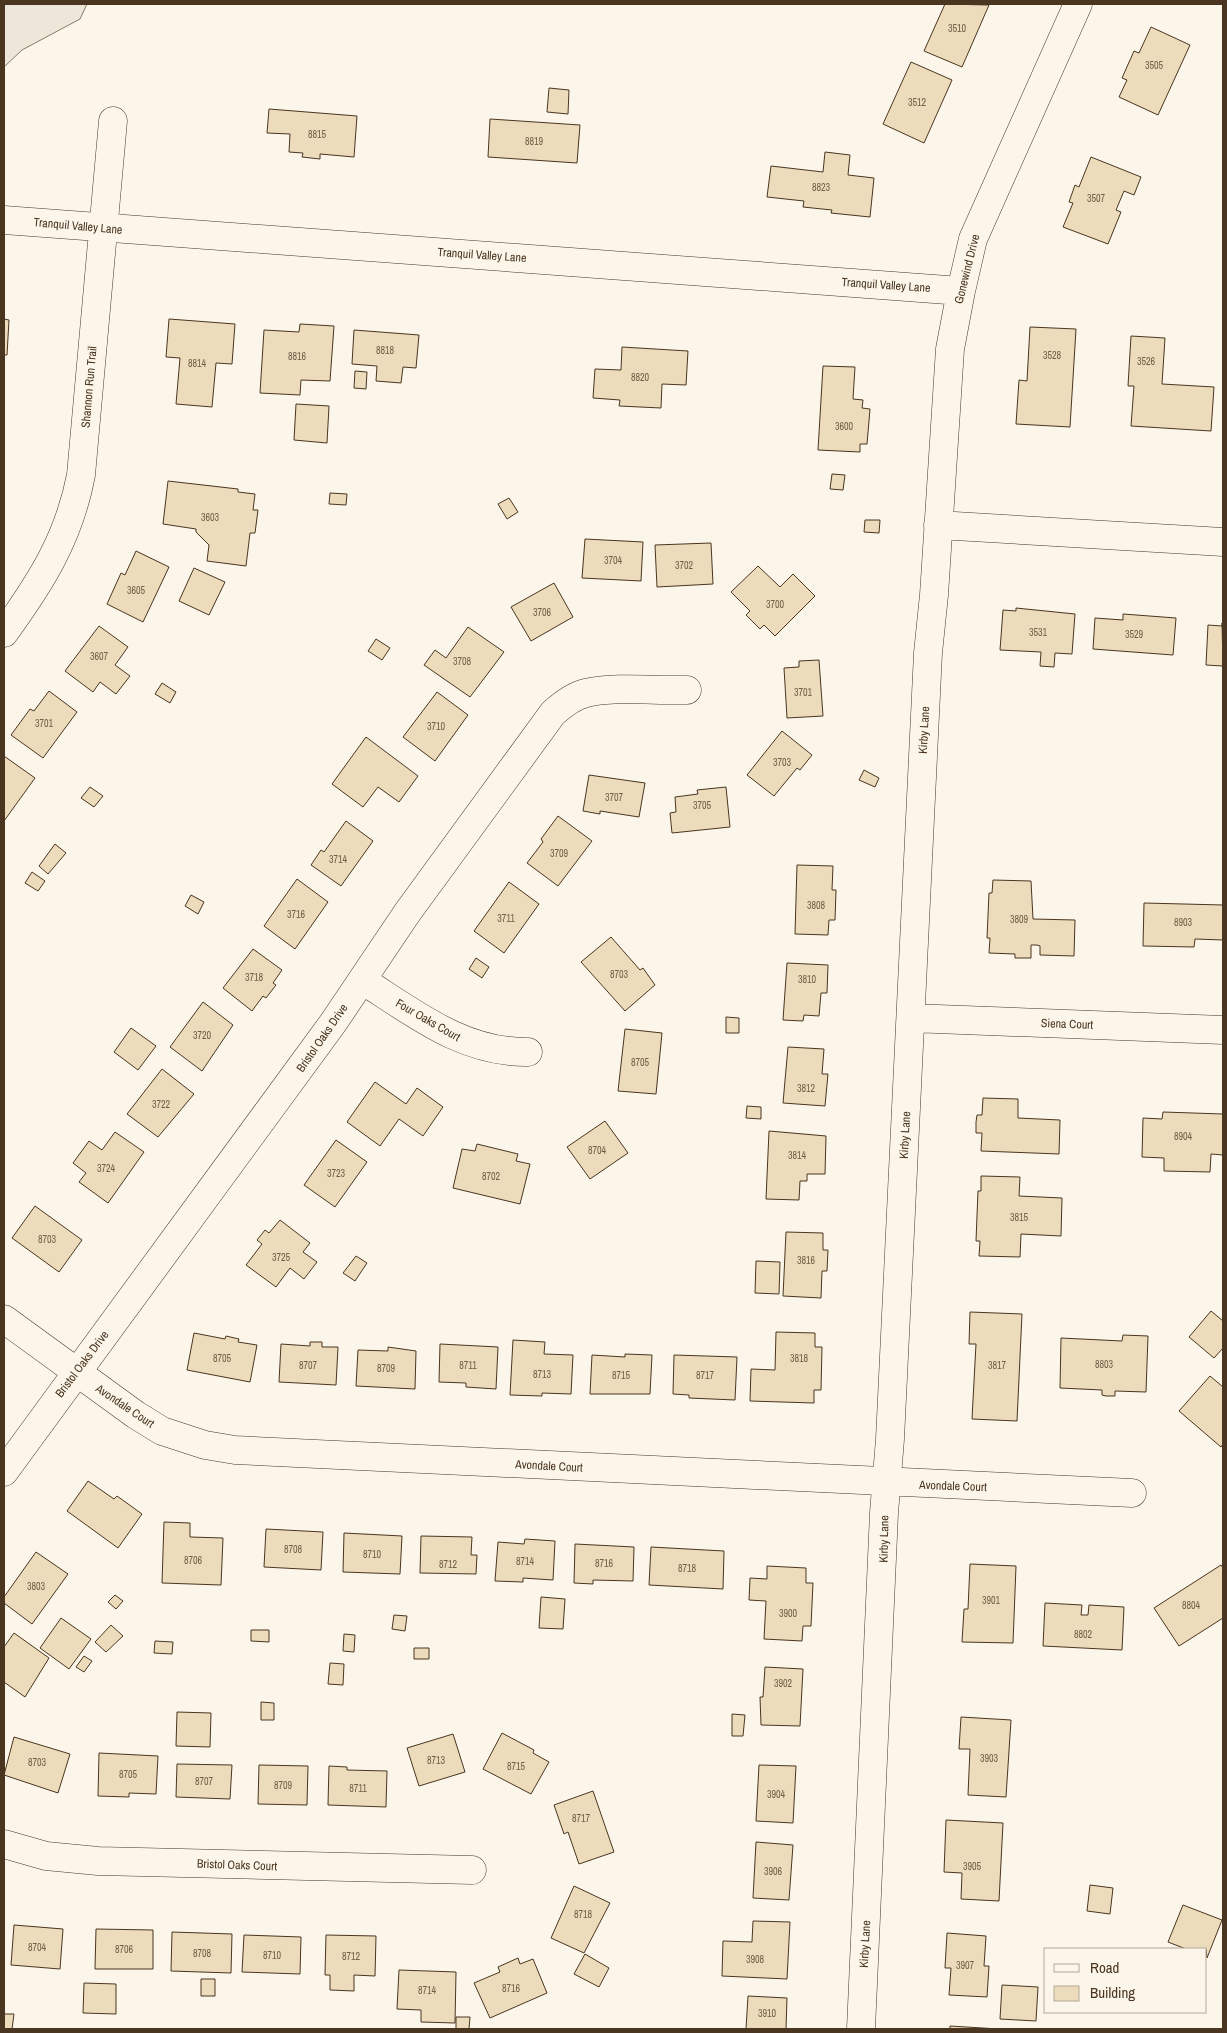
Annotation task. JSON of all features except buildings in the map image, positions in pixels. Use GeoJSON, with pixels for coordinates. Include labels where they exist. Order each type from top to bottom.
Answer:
{"type":"FeatureCollection","features":[{"type":"Feature","properties":{"kind":"street","name":"Gonewind Drive"},"geometry":{"type":"LineString","coordinates":[[938,525],[950,349],[960,291],[973,239],[1078,4]]}},
{"type":"Feature","properties":{"kind":"street","name":"Shannon Run Trail"},"geometry":{"type":"LineString","coordinates":[[4,633],[49,567],[70,522],[77,499],[81,474],[113,121]]}},
{"type":"Feature","properties":{"kind":"street","name":"Tranquil Valley Lane"},"geometry":{"type":"LineString","coordinates":[[4,220],[960,291]]}},
{"type":"Feature","properties":{"kind":"street"},"geometry":{"type":"LineString","coordinates":[[938,525],[1223,542]]}},
{"type":"Feature","properties":{"kind":"street","name":"Kirby Lane"},"geometry":{"type":"LineString","coordinates":[[861,2029],[886,1483],[928,653],[938,525]]}},
{"type":"Feature","properties":{"kind":"street","name":"Bristol Oaks Drive"},"geometry":{"type":"LineString","coordinates":[[4,1472],[333,1023],[407,913],[553,713],[567,701],[584,693],[610,690],[687,690]]}},
{"type":"Feature","properties":{"kind":"street","name":"Four Oaks Court"},"geometry":{"type":"LineString","coordinates":[[362,980],[448,1035],[492,1050],[528,1052]]}},
{"type":"Feature","properties":{"kind":"street","name":"Siena Court"},"geometry":{"type":"LineString","coordinates":[[911,1018],[1223,1030]]}},
{"type":"Feature","properties":{"kind":"street","name":"Avondale Court"},"geometry":{"type":"LineString","coordinates":[[4,1319],[136,1415],[162,1431],[205,1445],[235,1450],[1132,1494]]}},
{"type":"Feature","properties":{"kind":"street","name":"Bristol Oaks Court"},"geometry":{"type":"LineString","coordinates":[[4,1844],[46,1856],[98,1861],[472,1870]]}},
{"type":"Feature","properties":{"kind":"shaded area"},"geometry":{"type":"Polygon","coordinates":[[[4,4],[87,4],[80,19],[22,50],[4,67],[4,4]]]}}]}
